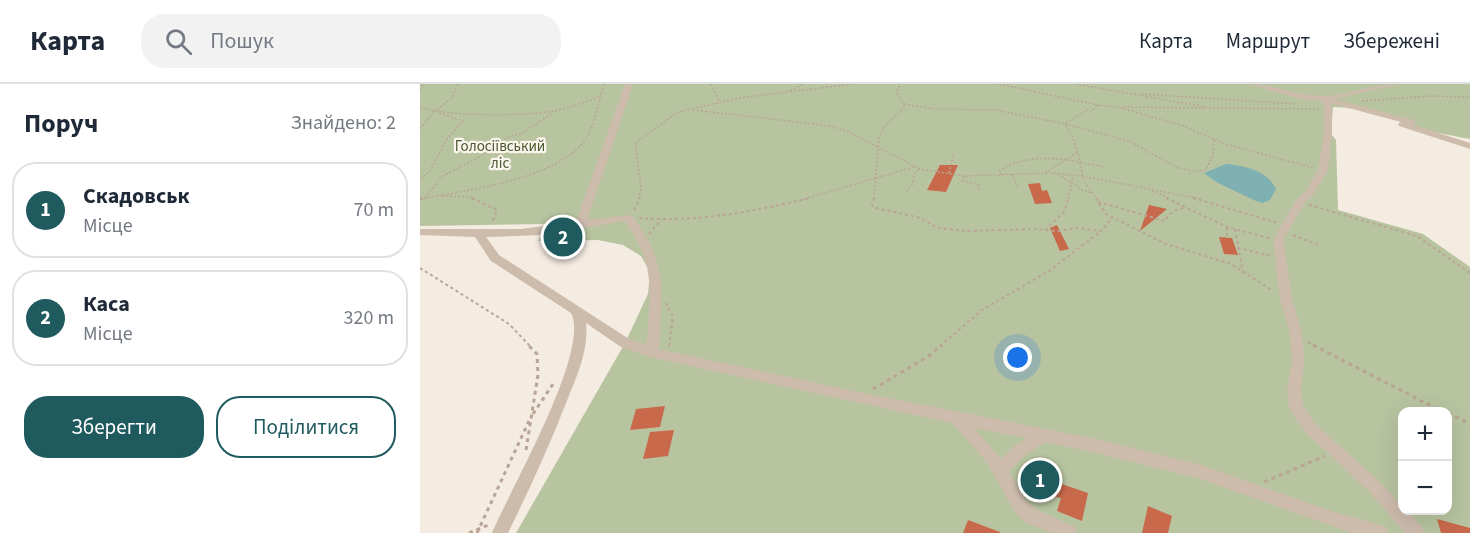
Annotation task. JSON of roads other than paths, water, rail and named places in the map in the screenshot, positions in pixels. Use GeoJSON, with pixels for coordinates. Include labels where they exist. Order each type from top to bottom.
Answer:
{"type":"FeatureCollection","features":[{"type":"Feature","properties":{"kind":"street"},"geometry":{"type":"LineString","coordinates":[[580,224],[629,84]]}},
{"type":"Feature","properties":{"kind":"street"},"geometry":{"type":"LineString","coordinates":[[1253,84],[1327,104],[1344,103],[1411,122],[1408,126]]}},
{"type":"Feature","properties":{"kind":"street"},"geometry":{"type":"LineString","coordinates":[[1327,104],[1396,84]]}},
{"type":"Feature","properties":{"kind":"street"},"geometry":{"type":"LineString","coordinates":[[1327,104],[1328,132],[1323,170],[1282,232],[1279,258],[1286,298],[1296,334],[1298,360],[1294,391],[1296,408],[1311,429],[1374,486],[1416,533]]}},
{"type":"Feature","properties":{"kind":"street"},"geometry":{"type":"LineString","coordinates":[[1387,119],[1470,146]]}},
{"type":"Feature","properties":{"kind":"street"},"geometry":{"type":"LineString","coordinates":[[420,232],[543,232],[628,216],[654,261],[658,297],[656,339],[650,352]]}},
{"type":"Feature","properties":{"kind":"street"},"geometry":{"type":"LineString","coordinates":[[482,233],[495,258],[624,344],[671,358],[1101,447],[1198,471],[1328,518],[1380,533]]}},
{"type":"Feature","properties":{"kind":"street"},"geometry":{"type":"LineString","coordinates":[[500,533],[543,443],[575,364],[581,331],[580,319],[575,310]]}},
{"type":"Feature","properties":{"kind":"street"},"geometry":{"type":"LineString","coordinates":[[956,418],[992,456],[1021,507],[1031,516],[1069,533]]}},
{"type":"Feature","properties":{"kind":"street"},"geometry":{"type":"LineString","coordinates":[[1001,469],[1018,452],[1043,436]]}},
{"type":"Feature","properties":{"kind":"water"},"geometry":{"type":"Polygon","coordinates":[[[1226,164],[1255,170],[1267,177],[1276,189],[1270,200],[1263,203],[1256,201],[1216,182],[1204,173],[1226,164]]]}},
{"type":"Feature","properties":{"kind":"place","name":"Каса"},"geometry":{"type":"Point","coordinates":[563,237]}},
{"type":"Feature","properties":{"kind":"place","name":"Скадовськ"},"geometry":{"type":"Point","coordinates":[1040,480]}},
{"type":"Feature","properties":{"kind":"park label","name":"Голосіївський ліс"},"geometry":{"type":"Point","coordinates":[500,154]}}]}
